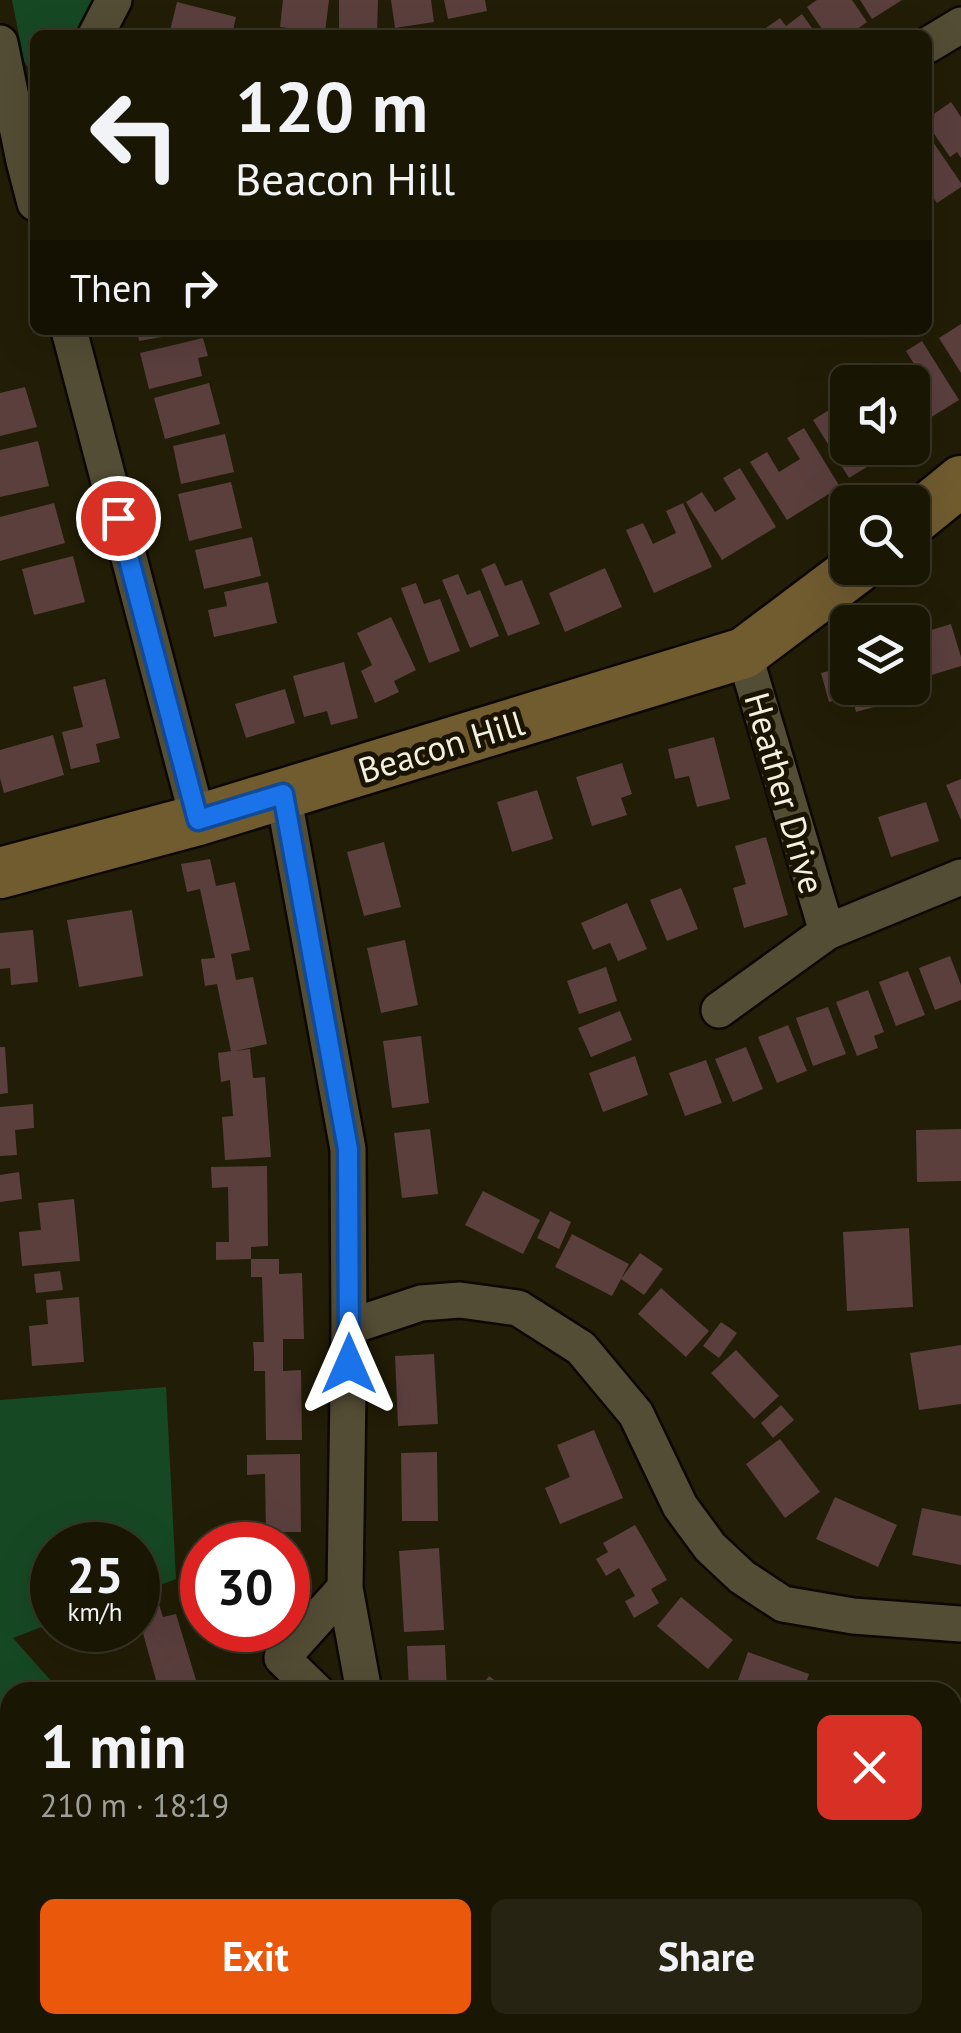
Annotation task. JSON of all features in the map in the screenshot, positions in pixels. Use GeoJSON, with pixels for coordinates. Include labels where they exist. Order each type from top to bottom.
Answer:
{"type":"FeatureCollection","features":[{"type":"Feature","properties":{"kind":"street"},"geometry":{"type":"LineString","coordinates":[[99,30],[114,0]]}},
{"type":"Feature","properties":{"kind":"street"},"geometry":{"type":"LineString","coordinates":[[932,43],[961,25]]}},
{"type":"Feature","properties":{"kind":"street"},"geometry":{"type":"LineString","coordinates":[[0,43],[29,151]]}},
{"type":"Feature","properties":{"kind":"street"},"geometry":{"type":"LineString","coordinates":[[69,335],[198,820]]}},
{"type":"Feature","properties":{"kind":"street"},"geometry":{"type":"LineString","coordinates":[[930,507],[961,481]]}},
{"type":"Feature","properties":{"kind":"street","name":"Beacon Hill"},"geometry":{"type":"LineString","coordinates":[[0,873],[198,820],[744,653],[834,585]]}},
{"type":"Feature","properties":{"kind":"street","name":"Heather Drive"},"geometry":{"type":"LineString","coordinates":[[744,653],[827,932]]}},
{"type":"Feature","properties":{"kind":"street"},"geometry":{"type":"LineString","coordinates":[[283,794],[348,1149],[346,1588],[362,1682]]}},
{"type":"Feature","properties":{"kind":"street","name":"Heather Drive"},"geometry":{"type":"LineString","coordinates":[[719,1010],[827,932],[961,877]]}},
{"type":"Feature","properties":{"kind":"street"},"geometry":{"type":"LineString","coordinates":[[350,1326],[421,1302],[460,1300],[518,1308],[582,1348],[636,1414],[680,1506],[710,1547],[742,1577],[783,1604],[853,1616],[961,1624]]}},
{"type":"Feature","properties":{"kind":"street"},"geometry":{"type":"LineString","coordinates":[[306,1682],[282,1658],[346,1588]]}},
{"type":"Feature","properties":{"kind":"green space"},"geometry":{"type":"Polygon","coordinates":[[[12,0],[100,0],[84,30],[30,30],[30,70],[24,61],[12,0]]]}},
{"type":"Feature","properties":{"kind":"green space"},"geometry":{"type":"Polygon","coordinates":[[[166,1387],[176,1579],[160,1585],[160,1522],[30,1522],[30,1631],[13,1638],[52,1682],[0,1682],[0,1400],[166,1387]]]}},
{"type":"Feature","properties":{"kind":"building"},"geometry":{"type":"Polygon","coordinates":[[[283,0],[329,0],[325,30],[280,27],[283,0]]]}},
{"type":"Feature","properties":{"kind":"building"},"geometry":{"type":"Polygon","coordinates":[[[339,0],[378,0],[377,30],[339,30],[339,0]]]}},
{"type":"Feature","properties":{"kind":"building"},"geometry":{"type":"Polygon","coordinates":[[[391,0],[431,0],[434,22],[395,28],[391,0]]]}},
{"type":"Feature","properties":{"kind":"building"},"geometry":{"type":"Polygon","coordinates":[[[444,0],[485,0],[487,11],[448,19],[444,0]]]}},
{"type":"Feature","properties":{"kind":"building"},"geometry":{"type":"Polygon","coordinates":[[[817,0],[852,0],[867,22],[856,30],[823,30],[807,7],[817,0]]]}},
{"type":"Feature","properties":{"kind":"building"},"geometry":{"type":"Polygon","coordinates":[[[860,0],[902,0],[872,19],[860,0]]]}},
{"type":"Feature","properties":{"kind":"building"},"geometry":{"type":"Polygon","coordinates":[[[177,2],[236,17],[233,30],[170,30],[177,2]]]}},
{"type":"Feature","properties":{"kind":"building"},"geometry":{"type":"Polygon","coordinates":[[[802,14],[813,30],[766,28],[780,18],[786,26],[802,14]]]}},
{"type":"Feature","properties":{"kind":"building"},"geometry":{"type":"Polygon","coordinates":[[[951,102],[961,117],[961,158],[957,152],[950,157],[932,131],[932,115],[951,102]]]}},
{"type":"Feature","properties":{"kind":"building"},"geometry":{"type":"Polygon","coordinates":[[[932,143],[961,183],[961,187],[937,203],[932,196],[932,143]]]}},
{"type":"Feature","properties":{"kind":"building"},"geometry":{"type":"Polygon","coordinates":[[[961,324],[961,373],[939,338],[961,324]]]}},
{"type":"Feature","properties":{"kind":"building"},"geometry":{"type":"Polygon","coordinates":[[[138,335],[174,335],[139,341],[138,335]]]}},
{"type":"Feature","properties":{"kind":"building"},"geometry":{"type":"Polygon","coordinates":[[[203,338],[208,356],[198,358],[202,376],[149,389],[140,353],[203,338]]]}},
{"type":"Feature","properties":{"kind":"building"},"geometry":{"type":"Polygon","coordinates":[[[922,341],[959,400],[930,418],[930,365],[915,365],[906,351],[922,341]]]}},
{"type":"Feature","properties":{"kind":"building"},"geometry":{"type":"Polygon","coordinates":[[[209,383],[220,424],[165,439],[154,398],[209,383]]]}},
{"type":"Feature","properties":{"kind":"building"},"geometry":{"type":"Polygon","coordinates":[[[25,387],[37,427],[0,436],[0,393],[25,387]]]}},
{"type":"Feature","properties":{"kind":"building"},"geometry":{"type":"Polygon","coordinates":[[[830,412],[830,447],[813,420],[830,412]]]}},
{"type":"Feature","properties":{"kind":"building"},"geometry":{"type":"Polygon","coordinates":[[[804,428],[839,485],[830,485],[830,493],[787,520],[750,462],[767,452],[779,472],[800,459],[787,438],[804,428]]]}},
{"type":"Feature","properties":{"kind":"building"},"geometry":{"type":"Polygon","coordinates":[[[225,434],[234,472],[181,484],[173,446],[225,434]]]}},
{"type":"Feature","properties":{"kind":"building"},"geometry":{"type":"Polygon","coordinates":[[[38,441],[49,486],[0,497],[0,450],[38,441]]]}},
{"type":"Feature","properties":{"kind":"building"},"geometry":{"type":"Polygon","coordinates":[[[841,465],[870,465],[849,478],[841,465]]]}},
{"type":"Feature","properties":{"kind":"building"},"geometry":{"type":"Polygon","coordinates":[[[740,468],[776,527],[722,560],[686,502],[702,492],[715,512],[736,499],[723,478],[740,468]]]}},
{"type":"Feature","properties":{"kind":"building"},"geometry":{"type":"Polygon","coordinates":[[[231,482],[242,528],[189,541],[178,494],[231,482]]]}},
{"type":"Feature","properties":{"kind":"building"},"geometry":{"type":"Polygon","coordinates":[[[54,503],[65,543],[0,561],[0,517],[54,503]]]}},
{"type":"Feature","properties":{"kind":"building"},"geometry":{"type":"Polygon","coordinates":[[[683,503],[712,567],[654,593],[626,530],[643,523],[653,544],[676,533],[666,511],[683,503]]]}},
{"type":"Feature","properties":{"kind":"building"},"geometry":{"type":"Polygon","coordinates":[[[252,537],[261,576],[204,589],[195,550],[252,537]]]}},
{"type":"Feature","properties":{"kind":"building"},"geometry":{"type":"Polygon","coordinates":[[[73,556],[85,602],[34,615],[22,569],[73,556]]]}},
{"type":"Feature","properties":{"kind":"building"},"geometry":{"type":"Polygon","coordinates":[[[495,563],[505,586],[522,580],[540,624],[508,636],[481,569],[495,563]]]}},
{"type":"Feature","properties":{"kind":"building"},"geometry":{"type":"Polygon","coordinates":[[[605,568],[622,607],[565,632],[549,593],[605,568]]]}},
{"type":"Feature","properties":{"kind":"building"},"geometry":{"type":"Polygon","coordinates":[[[458,574],[467,595],[480,590],[499,636],[470,648],[442,580],[458,574]]]}},
{"type":"Feature","properties":{"kind":"building"},"geometry":{"type":"Polygon","coordinates":[[[268,582],[277,623],[214,637],[208,610],[227,606],[224,592],[268,582]]]}},
{"type":"Feature","properties":{"kind":"building"},"geometry":{"type":"Polygon","coordinates":[[[416,583],[424,604],[440,599],[460,651],[429,663],[401,588],[416,583]]]}},
{"type":"Feature","properties":{"kind":"building"},"geometry":{"type":"Polygon","coordinates":[[[391,617],[416,670],[394,681],[399,692],[375,703],[361,671],[372,665],[357,633],[391,617]]]}},
{"type":"Feature","properties":{"kind":"building"},"geometry":{"type":"Polygon","coordinates":[[[951,624],[961,666],[930,676],[930,630],[951,624]]]}},
{"type":"Feature","properties":{"kind":"building"},"geometry":{"type":"Polygon","coordinates":[[[344,662],[358,718],[331,725],[327,711],[304,717],[293,676],[344,662]]]}},
{"type":"Feature","properties":{"kind":"building"},"geometry":{"type":"Polygon","coordinates":[[[830,671],[829,702],[821,673],[830,671]]]}},
{"type":"Feature","properties":{"kind":"building"},"geometry":{"type":"Polygon","coordinates":[[[105,679],[120,738],[96,744],[100,762],[71,769],[62,732],[83,727],[73,687],[105,679]]]}},
{"type":"Feature","properties":{"kind":"building"},"geometry":{"type":"Polygon","coordinates":[[[285,689],[295,723],[246,738],[235,704],[285,689]]]}},
{"type":"Feature","properties":{"kind":"building"},"geometry":{"type":"Polygon","coordinates":[[[854,705],[881,705],[856,712],[854,705]]]}},
{"type":"Feature","properties":{"kind":"building"},"geometry":{"type":"Polygon","coordinates":[[[53,735],[64,775],[4,793],[0,750],[53,735]]]}},
{"type":"Feature","properties":{"kind":"building"},"geometry":{"type":"Polygon","coordinates":[[[714,737],[730,799],[697,807],[689,776],[675,779],[668,749],[714,737]]]}},
{"type":"Feature","properties":{"kind":"building"},"geometry":{"type":"Polygon","coordinates":[[[622,763],[632,794],[621,798],[627,815],[592,826],[576,777],[622,763]]]}},
{"type":"Feature","properties":{"kind":"building"},"geometry":{"type":"Polygon","coordinates":[[[961,779],[961,820],[946,785],[961,779]]]}},
{"type":"Feature","properties":{"kind":"building"},"geometry":{"type":"Polygon","coordinates":[[[537,790],[553,839],[512,852],[497,802],[537,790]]]}},
{"type":"Feature","properties":{"kind":"building"},"geometry":{"type":"Polygon","coordinates":[[[926,802],[939,841],[891,857],[878,817],[926,802]]]}},
{"type":"Feature","properties":{"kind":"building"},"geometry":{"type":"Polygon","coordinates":[[[766,837],[788,915],[744,928],[733,888],[746,884],[735,846],[766,837]]]}},
{"type":"Feature","properties":{"kind":"building"},"geometry":{"type":"Polygon","coordinates":[[[384,842],[401,907],[364,916],[347,852],[384,842]]]}},
{"type":"Feature","properties":{"kind":"building"},"geometry":{"type":"Polygon","coordinates":[[[210,859],[216,886],[235,882],[250,950],[231,954],[236,980],[253,977],[267,1044],[235,1051],[250,1049],[253,1078],[265,1077],[271,1157],[225,1160],[222,1117],[233,1116],[230,1080],[221,1082],[218,1053],[231,1051],[217,984],[205,986],[201,959],[215,958],[200,889],[187,892],[181,864],[210,859]]]}},
{"type":"Feature","properties":{"kind":"building"},"geometry":{"type":"Polygon","coordinates":[[[681,888],[698,929],[667,941],[650,900],[681,888]]]}},
{"type":"Feature","properties":{"kind":"building"},"geometry":{"type":"Polygon","coordinates":[[[627,903],[647,949],[618,961],[610,943],[593,950],[581,923],[627,903]]]}},
{"type":"Feature","properties":{"kind":"building"},"geometry":{"type":"Polygon","coordinates":[[[132,910],[143,976],[79,987],[67,920],[132,910]]]}},
{"type":"Feature","properties":{"kind":"building"},"geometry":{"type":"Polygon","coordinates":[[[33,930],[38,982],[11,985],[10,968],[0,969],[0,933],[33,930]]]}},
{"type":"Feature","properties":{"kind":"building"},"geometry":{"type":"Polygon","coordinates":[[[405,940],[418,1005],[381,1013],[367,948],[405,940]]]}},
{"type":"Feature","properties":{"kind":"building"},"geometry":{"type":"Polygon","coordinates":[[[950,956],[961,985],[961,1000],[935,1010],[919,968],[950,956]]]}},
{"type":"Feature","properties":{"kind":"building"},"geometry":{"type":"Polygon","coordinates":[[[606,967],[617,1001],[579,1014],[567,981],[606,967]]]}},
{"type":"Feature","properties":{"kind":"building"},"geometry":{"type":"Polygon","coordinates":[[[908,971],[925,1015],[896,1026],[879,982],[908,971]]]}},
{"type":"Feature","properties":{"kind":"building"},"geometry":{"type":"Polygon","coordinates":[[[868,990],[884,1032],[874,1036],[878,1048],[857,1056],[836,1002],[868,990]]]}},
{"type":"Feature","properties":{"kind":"building"},"geometry":{"type":"Polygon","coordinates":[[[828,1007],[846,1054],[813,1066],[796,1018],[828,1007]]]}},
{"type":"Feature","properties":{"kind":"building"},"geometry":{"type":"Polygon","coordinates":[[[620,1011],[632,1040],[591,1057],[578,1028],[620,1011]]]}},
{"type":"Feature","properties":{"kind":"building"},"geometry":{"type":"Polygon","coordinates":[[[788,1025],[807,1071],[777,1083],[758,1037],[788,1025]]]}},
{"type":"Feature","properties":{"kind":"building"},"geometry":{"type":"Polygon","coordinates":[[[421,1036],[429,1103],[392,1108],[383,1041],[421,1036]]]}},
{"type":"Feature","properties":{"kind":"building"},"geometry":{"type":"Polygon","coordinates":[[[0,1047],[5,1047],[8,1093],[0,1094],[0,1047]]]}},
{"type":"Feature","properties":{"kind":"building"},"geometry":{"type":"Polygon","coordinates":[[[746,1047],[763,1089],[733,1102],[715,1059],[746,1047]]]}},
{"type":"Feature","properties":{"kind":"building"},"geometry":{"type":"Polygon","coordinates":[[[635,1056],[648,1095],[603,1112],[589,1073],[635,1056]]]}},
{"type":"Feature","properties":{"kind":"building"},"geometry":{"type":"Polygon","coordinates":[[[706,1060],[722,1103],[685,1116],[669,1073],[706,1060]]]}},
{"type":"Feature","properties":{"kind":"building"},"geometry":{"type":"Polygon","coordinates":[[[33,1104],[34,1128],[15,1130],[17,1155],[0,1156],[0,1107],[33,1104]]]}},
{"type":"Feature","properties":{"kind":"building"},"geometry":{"type":"Polygon","coordinates":[[[430,1129],[438,1194],[402,1198],[394,1133],[430,1129]]]}},
{"type":"Feature","properties":{"kind":"building"},"geometry":{"type":"Polygon","coordinates":[[[961,1129],[961,1181],[917,1182],[916,1130],[961,1129]]]}},
{"type":"Feature","properties":{"kind":"building"},"geometry":{"type":"Polygon","coordinates":[[[267,1166],[268,1246],[251,1247],[251,1259],[216,1260],[216,1242],[229,1242],[228,1187],[212,1188],[211,1167],[267,1166]]]}},
{"type":"Feature","properties":{"kind":"building"},"geometry":{"type":"Polygon","coordinates":[[[19,1172],[22,1199],[0,1202],[0,1175],[19,1172]]]}},
{"type":"Feature","properties":{"kind":"building"},"geometry":{"type":"Polygon","coordinates":[[[483,1191],[540,1220],[523,1254],[465,1225],[483,1191]]]}},
{"type":"Feature","properties":{"kind":"building"},"geometry":{"type":"Polygon","coordinates":[[[74,1199],[80,1261],[22,1266],[19,1232],[41,1230],[38,1203],[74,1199]]]}},
{"type":"Feature","properties":{"kind":"building"},"geometry":{"type":"Polygon","coordinates":[[[550,1211],[571,1222],[559,1249],[537,1238],[550,1211]]]}},
{"type":"Feature","properties":{"kind":"building"},"geometry":{"type":"Polygon","coordinates":[[[909,1228],[913,1307],[847,1311],[843,1232],[909,1228]]]}},
{"type":"Feature","properties":{"kind":"building"},"geometry":{"type":"Polygon","coordinates":[[[572,1234],[629,1264],[612,1296],[555,1267],[572,1234]]]}},
{"type":"Feature","properties":{"kind":"building"},"geometry":{"type":"Polygon","coordinates":[[[640,1253],[663,1269],[644,1295],[621,1279],[640,1253]]]}},
{"type":"Feature","properties":{"kind":"building"},"geometry":{"type":"Polygon","coordinates":[[[251,1259],[279,1259],[279,1274],[302,1273],[304,1339],[283,1339],[283,1371],[301,1370],[302,1440],[266,1440],[265,1371],[254,1371],[253,1342],[264,1342],[262,1277],[251,1277],[251,1259]]]}},
{"type":"Feature","properties":{"kind":"building"},"geometry":{"type":"Polygon","coordinates":[[[60,1271],[63,1290],[36,1293],[34,1274],[60,1271]]]}},
{"type":"Feature","properties":{"kind":"building"},"geometry":{"type":"Polygon","coordinates":[[[661,1288],[709,1331],[686,1357],[638,1314],[661,1288]]]}},
{"type":"Feature","properties":{"kind":"building"},"geometry":{"type":"Polygon","coordinates":[[[79,1297],[84,1362],[32,1366],[29,1326],[48,1324],[46,1300],[79,1297]]]}},
{"type":"Feature","properties":{"kind":"building"},"geometry":{"type":"Polygon","coordinates":[[[721,1322],[737,1333],[719,1358],[703,1346],[721,1322]]]}},
{"type":"Feature","properties":{"kind":"building"},"geometry":{"type":"Polygon","coordinates":[[[961,1345],[961,1404],[919,1410],[910,1353],[961,1345]]]}},
{"type":"Feature","properties":{"kind":"building"},"geometry":{"type":"Polygon","coordinates":[[[736,1350],[779,1396],[754,1419],[711,1373],[736,1350]]]}},
{"type":"Feature","properties":{"kind":"building"},"geometry":{"type":"Polygon","coordinates":[[[434,1354],[438,1424],[398,1426],[395,1356],[434,1354]]]}},
{"type":"Feature","properties":{"kind":"building"},"geometry":{"type":"Polygon","coordinates":[[[781,1405],[794,1420],[773,1438],[761,1423],[781,1405]]]}},
{"type":"Feature","properties":{"kind":"building"},"geometry":{"type":"Polygon","coordinates":[[[594,1430],[623,1498],[560,1524],[545,1488],[570,1477],[557,1445],[594,1430]]]}},
{"type":"Feature","properties":{"kind":"building"},"geometry":{"type":"Polygon","coordinates":[[[780,1439],[820,1492],[785,1518],[746,1464],[780,1439]]]}},
{"type":"Feature","properties":{"kind":"building"},"geometry":{"type":"Polygon","coordinates":[[[437,1452],[438,1521],[402,1521],[401,1453],[437,1452]]]}},
{"type":"Feature","properties":{"kind":"building"},"geometry":{"type":"Polygon","coordinates":[[[300,1454],[301,1522],[266,1522],[265,1474],[247,1475],[247,1455],[300,1454]]]}},
{"type":"Feature","properties":{"kind":"building"},"geometry":{"type":"Polygon","coordinates":[[[835,1497],[897,1525],[878,1567],[816,1539],[835,1497]]]}},
{"type":"Feature","properties":{"kind":"building"},"geometry":{"type":"Polygon","coordinates":[[[922,1508],[961,1516],[961,1565],[912,1555],[922,1508]]]}},
{"type":"Feature","properties":{"kind":"building"},"geometry":{"type":"Polygon","coordinates":[[[635,1525],[667,1580],[651,1589],[659,1603],[634,1618],[625,1601],[635,1596],[619,1568],[606,1576],[596,1559],[608,1552],[603,1543],[635,1525]]]}},
{"type":"Feature","properties":{"kind":"building"},"geometry":{"type":"Polygon","coordinates":[[[439,1548],[444,1630],[404,1632],[399,1551],[439,1548]]]}},
{"type":"Feature","properties":{"kind":"building"},"geometry":{"type":"Polygon","coordinates":[[[681,1597],[733,1640],[708,1669],[657,1626],[681,1597]]]}},
{"type":"Feature","properties":{"kind":"building"},"geometry":{"type":"Polygon","coordinates":[[[160,1608],[163,1617],[176,1614],[180,1652],[188,1652],[196,1680],[157,1682],[148,1652],[160,1652],[160,1608]]]}},
{"type":"Feature","properties":{"kind":"building"},"geometry":{"type":"Polygon","coordinates":[[[445,1645],[447,1682],[409,1682],[407,1646],[445,1645]]]}},
{"type":"Feature","properties":{"kind":"building"},"geometry":{"type":"Polygon","coordinates":[[[748,1652],[809,1674],[806,1682],[737,1682],[748,1652]]]}},
{"type":"Feature","properties":{"kind":"route"},"geometry":{"type":"LineString","coordinates":[[118,518],[198,820],[283,794],[348,1149],[349,1364]]}}]}
